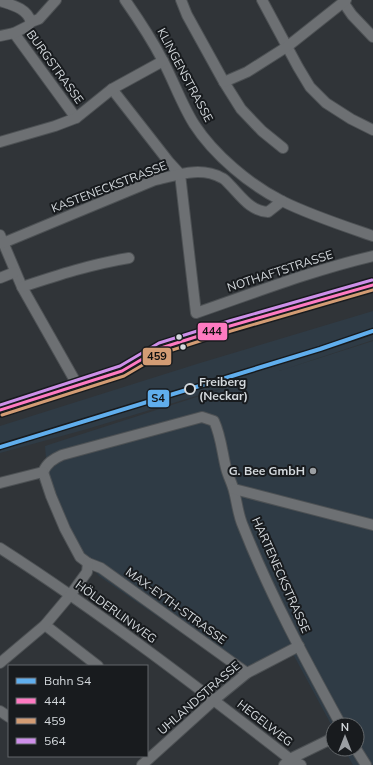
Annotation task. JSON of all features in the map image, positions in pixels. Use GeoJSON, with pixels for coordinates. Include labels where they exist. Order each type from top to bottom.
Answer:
{"type":"FeatureCollection","features":[{"type":"Feature","properties":{"kind":"street"},"geometry":{"type":"LineString","coordinates":[[0,36],[14,33],[28,26],[31,22],[39,19],[56,0]]}},
{"type":"Feature","properties":{"kind":"street","name":"KLINGENSTRASSE"},"geometry":{"type":"LineString","coordinates":[[125,0],[146,30],[194,123],[208,142],[228,163],[252,182],[282,201],[373,236]]}},
{"type":"Feature","properties":{"kind":"street"},"geometry":{"type":"LineString","coordinates":[[181,0],[187,15],[224,82],[241,109],[262,131],[283,148]]}},
{"type":"Feature","properties":{"kind":"street"},"geometry":{"type":"LineString","coordinates":[[262,0],[310,87],[326,102],[351,119],[373,130]]}},
{"type":"Feature","properties":{"kind":"street"},"geometry":{"type":"LineString","coordinates":[[0,1],[23,10],[30,16],[31,22]]}},
{"type":"Feature","properties":{"kind":"street"},"geometry":{"type":"LineString","coordinates":[[224,82],[247,72],[288,46],[344,1],[352,14],[373,37]]}},
{"type":"Feature","properties":{"kind":"street","name":"BURGSTRASSE"},"geometry":{"type":"LineString","coordinates":[[14,33],[76,118]]}},
{"type":"Feature","properties":{"kind":"street"},"geometry":{"type":"LineString","coordinates":[[0,142],[55,126],[76,118],[112,89],[163,61]]}},
{"type":"Feature","properties":{"kind":"street"},"geometry":{"type":"LineString","coordinates":[[112,89],[180,174]]}},
{"type":"Feature","properties":{"kind":"street","name":"KASTENECKSTRASSE"},"geometry":{"type":"LineString","coordinates":[[2,239],[155,180],[190,172],[210,173],[223,178],[252,208],[260,212],[268,212],[282,201]]}},
{"type":"Feature","properties":{"kind":"street","name":"NOTHAFTSTRASSE"},"geometry":{"type":"LineString","coordinates":[[180,174],[196,313],[280,284],[373,256]]}},
{"type":"Feature","properties":{"kind":"street"},"geometry":{"type":"LineString","coordinates":[[2,239],[22,287],[78,386]]}},
{"type":"Feature","properties":{"kind":"street"},"geometry":{"type":"LineString","coordinates":[[22,287],[102,262],[129,258]]}},
{"type":"Feature","properties":{"kind":"street"},"geometry":{"type":"LineString","coordinates":[[0,278],[15,272]]}},
{"type":"Feature","properties":{"kind":"street"},"geometry":{"type":"LineString","coordinates":[[0,410],[122,371],[161,348],[373,285]]}},
{"type":"Feature","properties":{"kind":"street","name":"HARTENECKSTRASSE"},"geometry":{"type":"LineString","coordinates":[[43,472],[45,466],[50,461],[62,455],[202,417],[214,421],[218,430],[226,469],[234,489],[242,525],[261,569],[299,646],[337,717]]}},
{"type":"Feature","properties":{"kind":"street"},"geometry":{"type":"LineString","coordinates":[[0,483],[43,472]]}},
{"type":"Feature","properties":{"kind":"street","name":"MAX-EYTH-STRASSE"},"geometry":{"type":"LineString","coordinates":[[43,472],[65,529],[80,557],[88,563],[101,568],[247,673]]}},
{"type":"Feature","properties":{"kind":"street"},"geometry":{"type":"LineString","coordinates":[[234,489],[373,525]]}},
{"type":"Feature","properties":{"kind":"street","name":"HÖLDERLINWEG"},"geometry":{"type":"LineString","coordinates":[[1,550],[71,594],[214,700]]}},
{"type":"Feature","properties":{"kind":"street"},"geometry":{"type":"LineString","coordinates":[[0,662],[45,625],[87,572],[88,563]]}},
{"type":"Feature","properties":{"kind":"street"},"geometry":{"type":"LineString","coordinates":[[45,625],[97,665]]}},
{"type":"Feature","properties":{"kind":"street","name":"UHLANDSTRASSE"},"geometry":{"type":"LineString","coordinates":[[142,765],[214,700],[247,673],[299,646]]}},
{"type":"Feature","properties":{"kind":"street","name":"HEGELWEG"},"geometry":{"type":"LineString","coordinates":[[214,700],[287,762],[302,765]]}},
{"type":"Feature","properties":{"kind":"street"},"geometry":{"type":"LineString","coordinates":[[287,762],[325,742]]}},
{"type":"Feature","properties":{"kind":"shaded area"},"geometry":{"type":"Polygon","coordinates":[[[373,311],[373,340],[279,371],[373,341],[373,765],[353,765],[348,757],[365,757],[365,717],[327,717],[293,654],[243,673],[190,639],[99,576],[75,548],[48,484],[45,446],[246,381],[87,429],[0,453],[0,426],[200,363],[373,311]]]}},
{"type":"Feature","properties":{"kind":"rail line","name":"S4"},"geometry":{"type":"LineString","coordinates":[[0,447],[320,349],[373,331]]}},
{"type":"Feature","properties":{"kind":"transit line","name":"564"},"geometry":{"type":"LineString","coordinates":[[0,405],[120,366],[159,343],[229,321],[372,280]]}},
{"type":"Feature","properties":{"kind":"transit line","name":"444"},"geometry":{"type":"LineString","coordinates":[[0,410],[122,371],[161,348],[230,326],[373,285]]}},
{"type":"Feature","properties":{"kind":"transit line","name":"459"},"geometry":{"type":"LineString","coordinates":[[2,415],[124,376],[163,353],[231,331],[373,290]]}},
{"type":"Feature","properties":{"kind":"place","name":"Freiberg (Neckar)"},"geometry":{"type":"Point","coordinates":[190,389]}},
{"type":"Feature","properties":{"kind":"place","name":"G. Bee GmbH"},"geometry":{"type":"Point","coordinates":[313,471]}}]}
